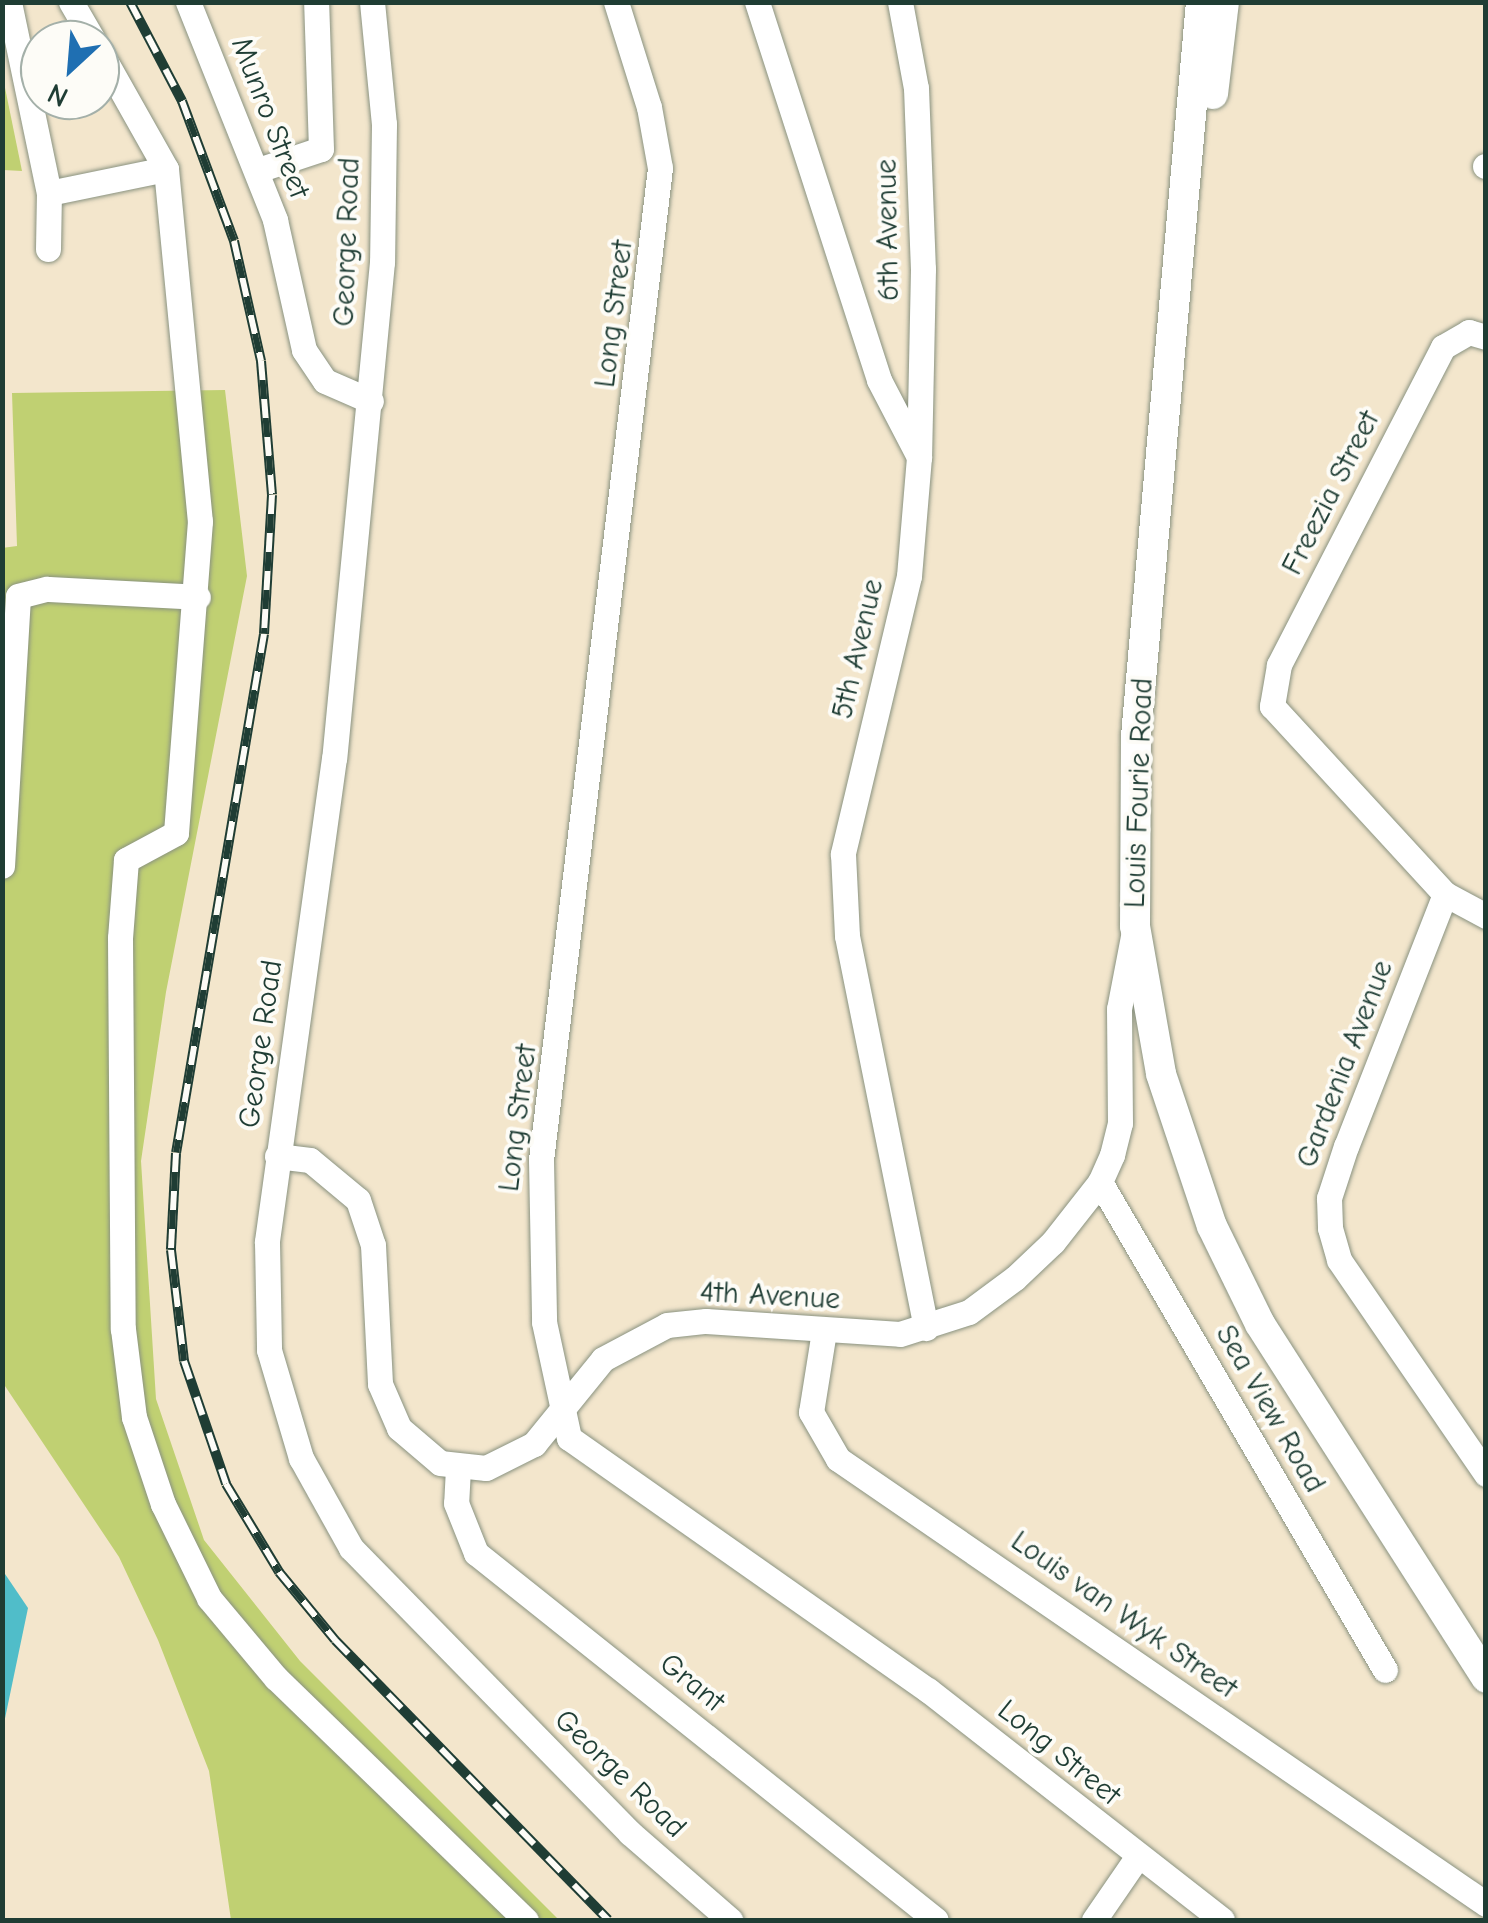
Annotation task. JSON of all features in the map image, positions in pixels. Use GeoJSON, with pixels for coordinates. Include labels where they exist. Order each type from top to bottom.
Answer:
{"type":"FeatureCollection","features":[{"type":"Feature","properties":{"kind":"main road","name":"Louis Fourie Road"},"geometry":{"type":"LineString","coordinates":[[1202,2],[1136,736],[1135,926],[1161,1074],[1212,1226],[1260,1324],[1486,1678]]}},
{"type":"Feature","properties":{"kind":"main road"},"geometry":{"type":"LineString","coordinates":[[1136,736],[1224,2]]}},
{"type":"Feature","properties":{"kind":"street"},"geometry":{"type":"LineString","coordinates":[[9,2],[49,193],[48,248]]}},
{"type":"Feature","properties":{"kind":"street","name":"Munro Street"},"geometry":{"type":"LineString","coordinates":[[188,2],[258,170],[290,266],[304,350],[325,381],[371,401]]}},
{"type":"Feature","properties":{"kind":"street"},"geometry":{"type":"LineString","coordinates":[[258,170],[321,149],[316,2]]}},
{"type":"Feature","properties":{"kind":"street","name":"George Road"},"geometry":{"type":"LineString","coordinates":[[372,2],[384,124],[371,401],[334,758],[266,1258],[269,1350],[301,1458],[332,1518],[399,1602],[630,1833],[730,1920]]}},
{"type":"Feature","properties":{"kind":"street","name":"Long Street"},"geometry":{"type":"LineString","coordinates":[[616,2],[650,107],[660,168],[542,1160],[544,1322],[569,1438],[928,1690],[1136,1858],[1222,1920]]}},
{"type":"Feature","properties":{"kind":"street"},"geometry":{"type":"LineString","coordinates":[[758,2],[879,380],[919,457]]}},
{"type":"Feature","properties":{"kind":"street","name":"6th Avenue"},"geometry":{"type":"LineString","coordinates":[[900,2],[916,88],[923,269],[919,457]]}},
{"type":"Feature","properties":{"kind":"street"},"geometry":{"type":"LineString","coordinates":[[120,87],[166,169],[193,417],[198,597],[176,833],[126,860],[120,938],[124,1329],[134,1417],[163,1504],[209,1598],[289,1691],[526,1920]]}},
{"type":"Feature","properties":{"kind":"street"},"geometry":{"type":"LineString","coordinates":[[49,193],[166,169]]}},
{"type":"Feature","properties":{"kind":"street","name":"Freezia Street"},"geometry":{"type":"LineString","coordinates":[[1445,894],[1280,720],[1272,686],[1442,348],[1456,336],[1486,337]]}},
{"type":"Feature","properties":{"kind":"street","name":"5th Avenue"},"geometry":{"type":"LineString","coordinates":[[919,457],[908,576],[843,854],[848,936],[926,1328]]}},
{"type":"Feature","properties":{"kind":"street"},"geometry":{"type":"LineString","coordinates":[[2,866],[18,596],[47,589],[198,597]]}},
{"type":"Feature","properties":{"kind":"street"},"geometry":{"type":"LineString","coordinates":[[1445,894],[1486,916]]}},
{"type":"Feature","properties":{"kind":"street","name":"Gardenia Avenue"},"geometry":{"type":"LineString","coordinates":[[1445,894],[1329,1198],[1339,1260],[1486,1474]]}},
{"type":"Feature","properties":{"kind":"street","name":"4th Avenue"},"geometry":{"type":"LineString","coordinates":[[458,1468],[513,1460],[564,1408],[603,1359],[667,1325],[706,1321],[884,1336],[926,1328],[969,1312],[1014,1278],[1100,1182],[1120,1122],[1120,1009],[1135,926]]}},
{"type":"Feature","properties":{"kind":"street"},"geometry":{"type":"LineString","coordinates":[[278,1156],[310,1160],[358,1200],[373,1245],[376,1356],[388,1410],[418,1450],[458,1468]]}},
{"type":"Feature","properties":{"kind":"street","name":"Sea View Road"},"geometry":{"type":"LineString","coordinates":[[1100,1182],[1385,1670]]}},
{"type":"Feature","properties":{"kind":"street","name":"Louis van Wyk Street"},"geometry":{"type":"LineString","coordinates":[[824,1330],[811,1412],[838,1459],[1486,1904]]}},
{"type":"Feature","properties":{"kind":"street","name":"Grant"},"geometry":{"type":"LineString","coordinates":[[458,1468],[456,1503],[476,1553],[936,1920]]}},
{"type":"Feature","properties":{"kind":"street"},"geometry":{"type":"LineString","coordinates":[[1094,1920],[1136,1858]]}},
{"type":"Feature","properties":{"kind":"green space"},"geometry":{"type":"Polygon","coordinates":[[[3,78],[22,171],[3,170],[3,78]]]}},
{"type":"Feature","properties":{"kind":"green space"},"geometry":{"type":"Polygon","coordinates":[[[225,390],[247,576],[166,992],[141,1161],[156,1399],[204,1540],[300,1661],[559,1920],[231,1920],[209,1771],[158,1640],[119,1557],[3,1383],[2,548],[17,546],[12,393],[225,390]]]}},
{"type":"Feature","properties":{"kind":"water"},"geometry":{"type":"Polygon","coordinates":[[[3,1571],[28,1608],[2,1728],[3,1571]]]}},
{"type":"Feature","properties":{"kind":"railway"},"geometry":{"type":"LineString","coordinates":[[130,2],[182,101],[234,241],[261,361],[272,495],[264,634],[176,1153],[171,1250],[184,1361],[226,1484],[279,1572],[335,1640],[608,1920]]}}]}
